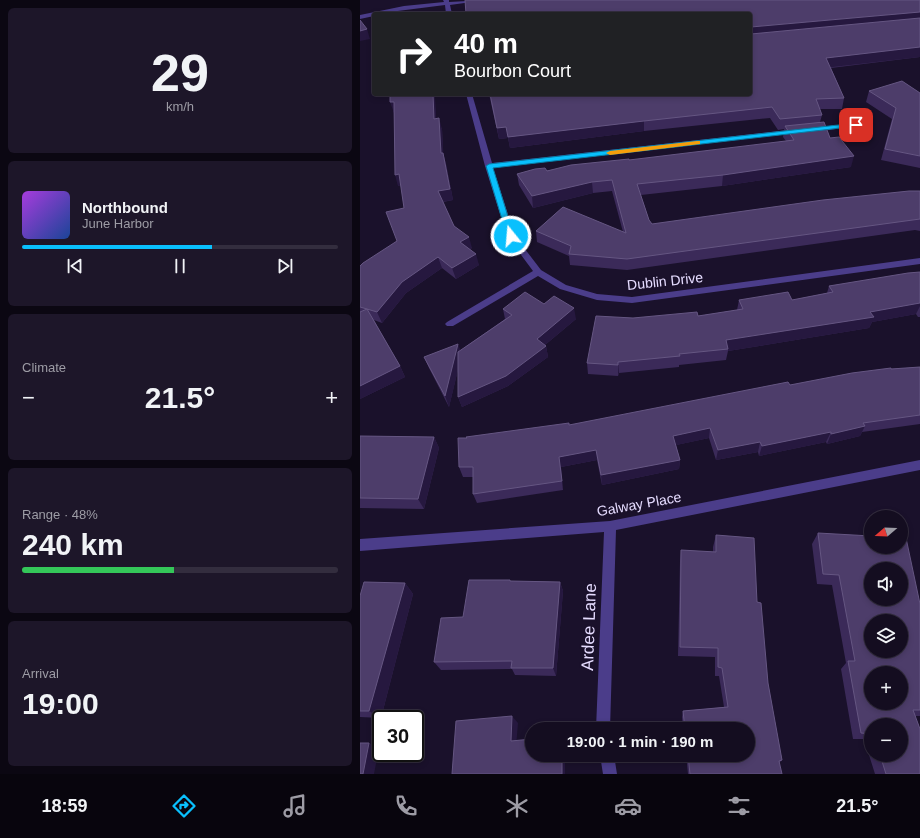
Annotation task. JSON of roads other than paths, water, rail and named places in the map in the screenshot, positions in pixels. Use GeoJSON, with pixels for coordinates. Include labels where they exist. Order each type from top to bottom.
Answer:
{"type":"FeatureCollection","features":[{"type":"Feature","properties":{"kind":"street"},"geometry":{"type":"LineString","coordinates":[[384,12],[447,2],[484,0]]}},
{"type":"Feature","properties":{"kind":"street"},"geometry":{"type":"LineString","coordinates":[[447,2],[449,12]]}},
{"type":"Feature","properties":{"kind":"street"},"geometry":{"type":"LineString","coordinates":[[360,17],[372,14]]}},
{"type":"Feature","properties":{"kind":"street","name":"Dublin Drive"},"geometry":{"type":"LineString","coordinates":[[470,96],[489,166],[511,236],[538,272],[563,287],[597,296],[632,300],[920,261]]}},
{"type":"Feature","properties":{"kind":"street"},"geometry":{"type":"LineString","coordinates":[[489,166],[856,125]]}},
{"type":"Feature","properties":{"kind":"street"},"geometry":{"type":"LineString","coordinates":[[450,324],[538,272]]}},
{"type":"Feature","properties":{"kind":"street","name":"Galway Place"},"geometry":{"type":"LineString","coordinates":[[360,545],[610,526],[920,465]]}},
{"type":"Feature","properties":{"kind":"street","name":"Ardee Lane"},"geometry":{"type":"LineString","coordinates":[[603,722],[610,526]]}},
{"type":"Feature","properties":{"kind":"street"},"geometry":{"type":"LineString","coordinates":[[608,762],[610,774]]}}]}
